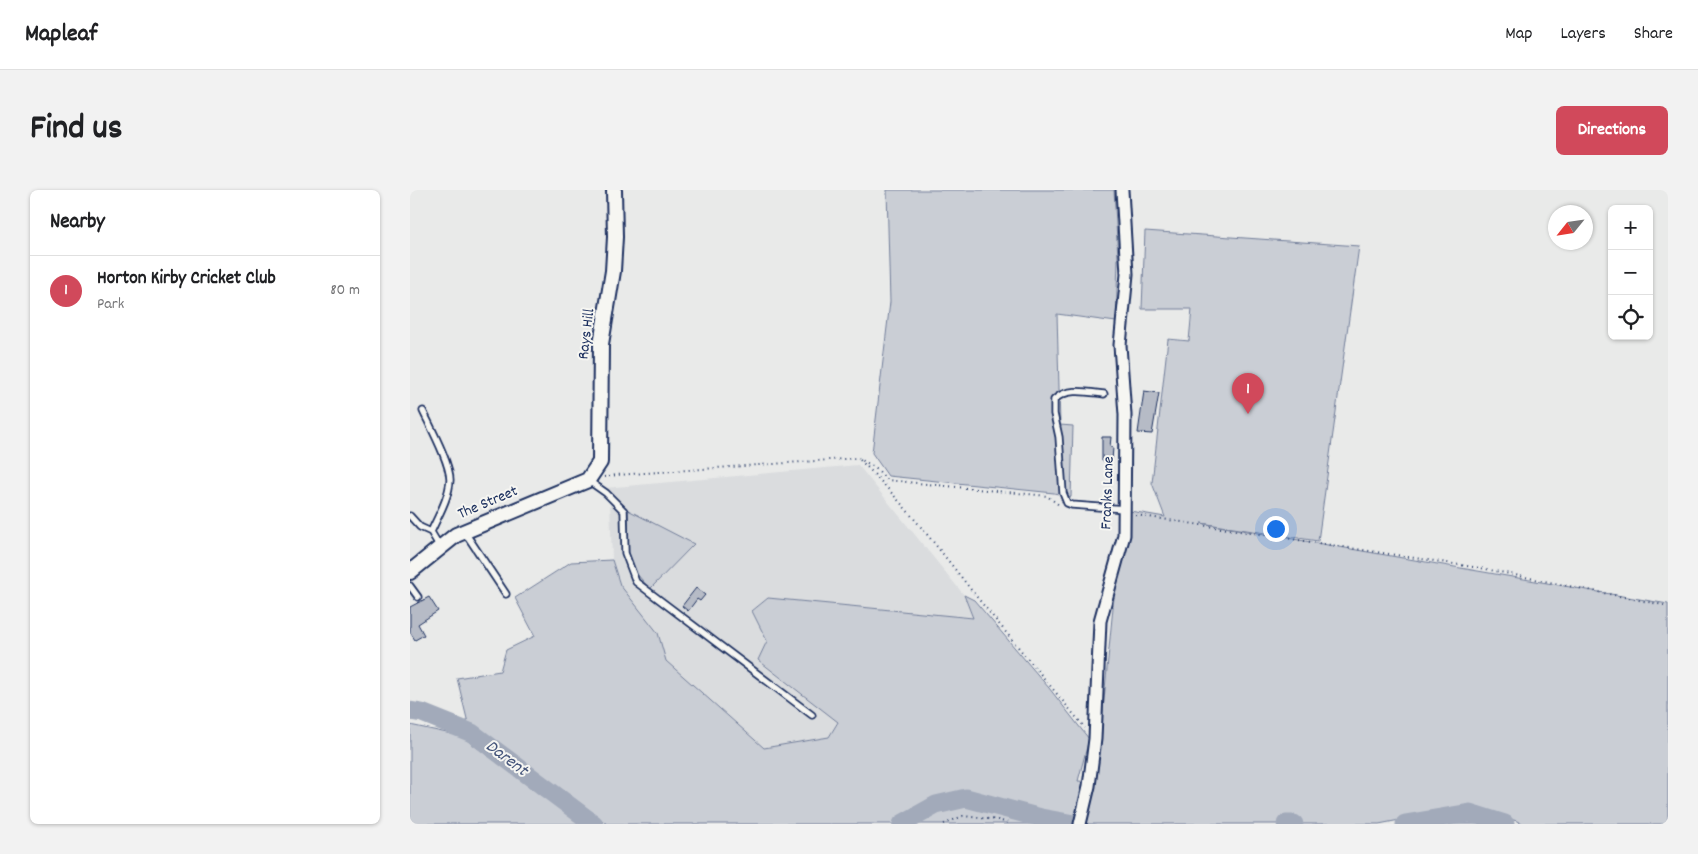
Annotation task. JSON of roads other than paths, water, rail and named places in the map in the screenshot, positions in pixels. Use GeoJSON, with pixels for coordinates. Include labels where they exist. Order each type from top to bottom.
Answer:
{"type":"FeatureCollection","features":[{"type":"Feature","properties":{"kind":"street","name":"Rays Hill"},"geometry":{"type":"LineString","coordinates":[[588,480],[600,462],[601,344],[613,270],[615,237],[614,190]]}},
{"type":"Feature","properties":{"kind":"street","name":"Franks Lane"},"geometry":{"type":"LineString","coordinates":[[1080,824],[1089,786],[1095,739],[1100,622],[1124,535],[1126,415],[1120,345],[1127,274],[1122,190]]}},
{"type":"Feature","properties":{"kind":"street","name":"The Street"},"geometry":{"type":"LineString","coordinates":[[410,572],[456,535],[588,480]]}},
{"type":"Feature","properties":{"kind":"lane"},"geometry":{"type":"LineString","coordinates":[[1104,394],[1069,392],[1060,394],[1054,400],[1063,493],[1067,503],[1072,505],[1125,511]]}},
{"type":"Feature","properties":{"kind":"lane"},"geometry":{"type":"LineString","coordinates":[[423,411],[447,462],[450,475],[446,498],[431,532]]}},
{"type":"Feature","properties":{"kind":"lane"},"geometry":{"type":"LineString","coordinates":[[588,480],[606,492],[624,512],[625,553],[636,582],[812,716]]}},
{"type":"Feature","properties":{"kind":"lane"},"geometry":{"type":"LineString","coordinates":[[410,516],[420,527],[431,532],[440,546]]}},
{"type":"Feature","properties":{"kind":"lane"},"geometry":{"type":"LineString","coordinates":[[464,531],[506,594]]}},
{"type":"Feature","properties":{"kind":"lane"},"geometry":{"type":"LineString","coordinates":[[410,586],[418,597]]}},
{"type":"Feature","properties":{"kind":"waterway","name":"Darent"},"geometry":{"type":"LineString","coordinates":[[410,711],[422,713],[472,733],[594,824]]}},
{"type":"Feature","properties":{"kind":"waterway","name":"Darent"},"geometry":{"type":"LineString","coordinates":[[902,824],[936,805],[966,798],[1041,818],[1074,824]]}},
{"type":"Feature","properties":{"kind":"waterway","name":"Darent"},"geometry":{"type":"LineString","coordinates":[[1405,824],[1470,813],[1505,824]]}},
{"type":"Feature","properties":{"kind":"waterway","name":"Darent"},"geometry":{"type":"LineString","coordinates":[[1286,824],[1294,824]]}},
{"type":"Feature","properties":{"kind":"place","name":"Horton Kirby Cricket Club"},"geometry":{"type":"Point","coordinates":[1248,414]}}]}
